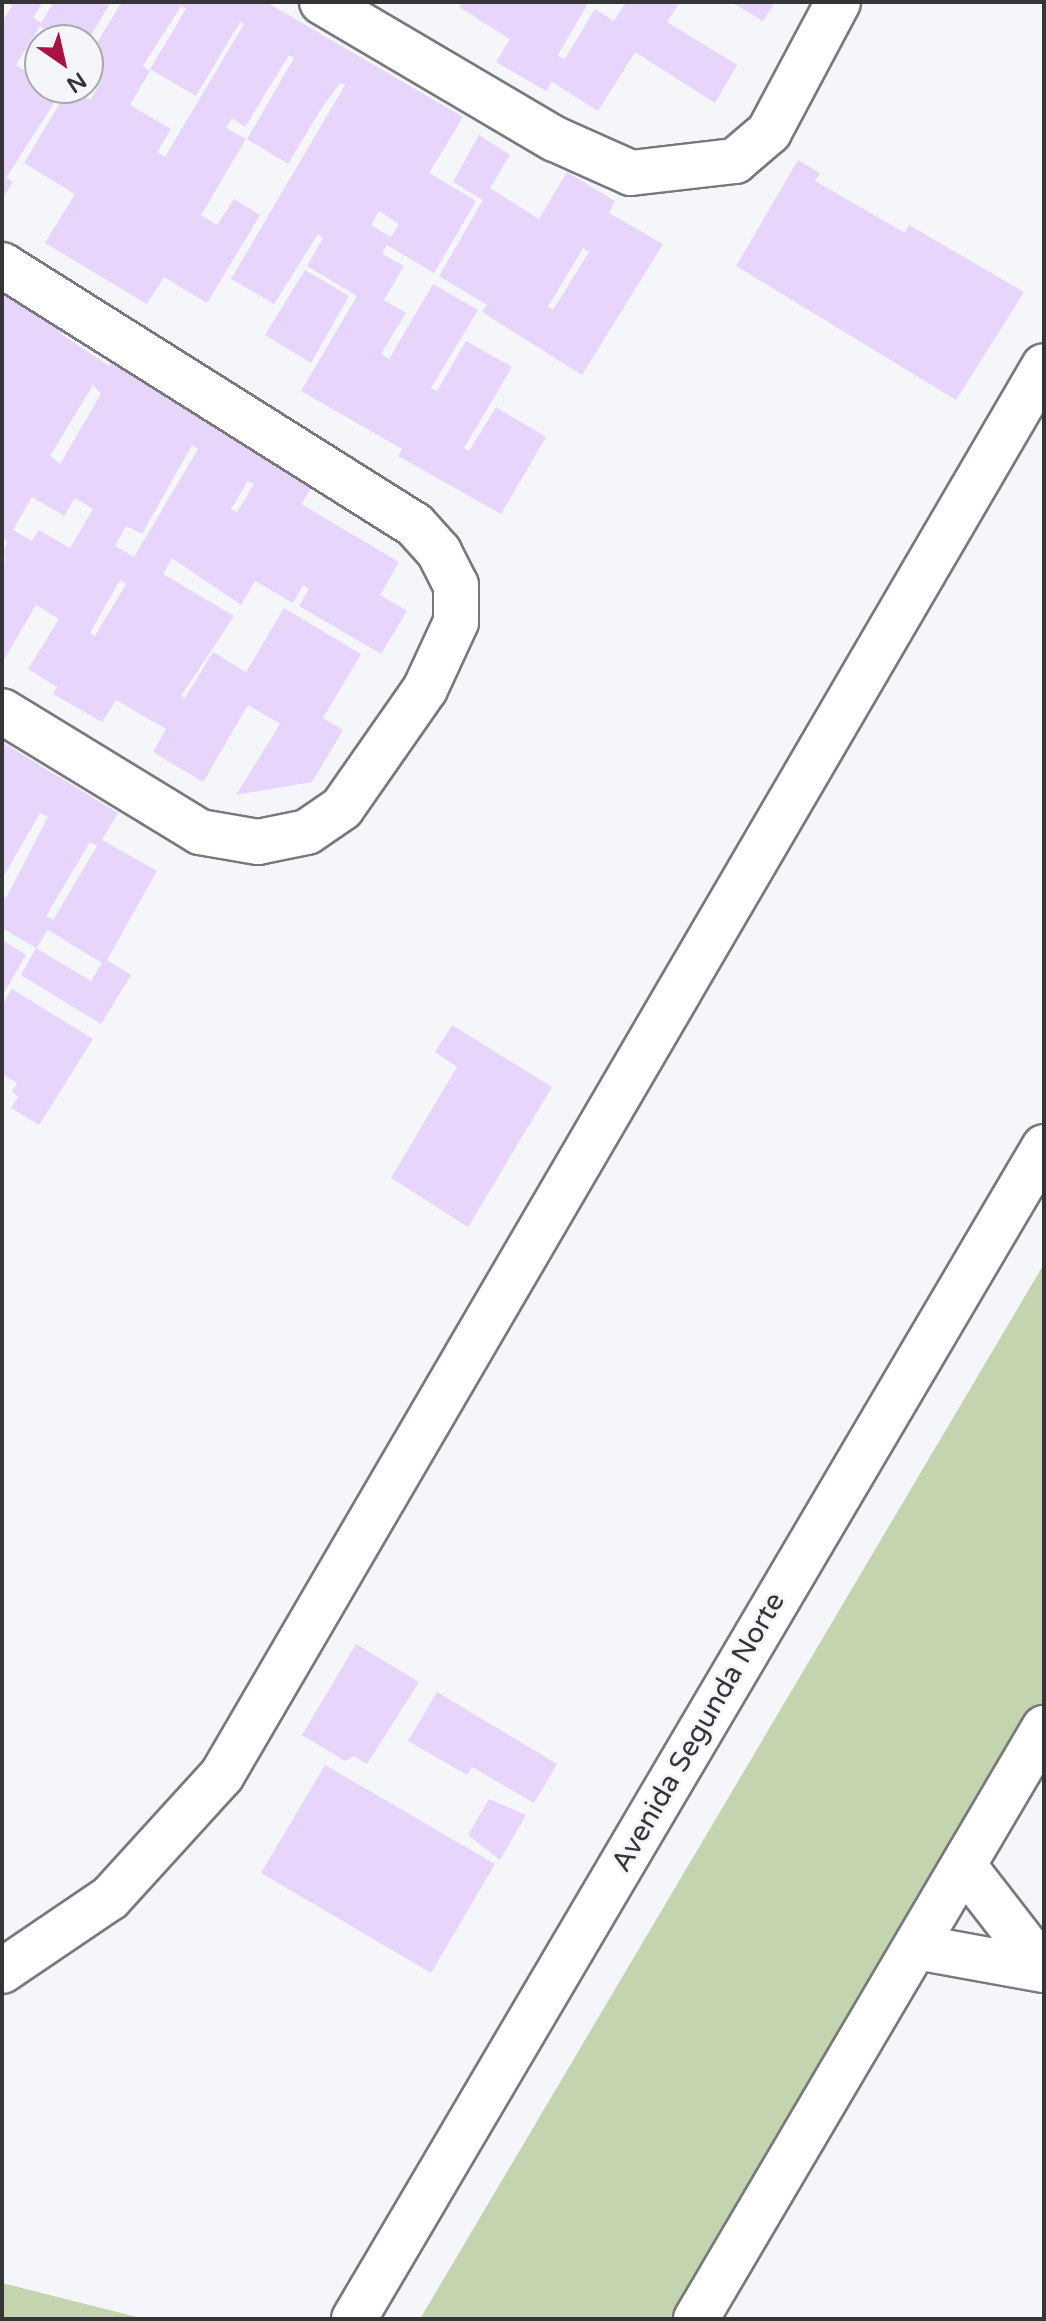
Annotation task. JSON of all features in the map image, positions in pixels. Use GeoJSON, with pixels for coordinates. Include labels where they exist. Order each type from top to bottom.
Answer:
{"type":"FeatureCollection","features":[{"type":"Feature","properties":{"kind":"street"},"geometry":{"type":"LineString","coordinates":[[322,2],[555,139],[631,173],[735,161],[769,132],[838,2]]}},
{"type":"Feature","properties":{"kind":"street"},"geometry":{"type":"LineString","coordinates":[[2,265],[414,524],[439,552],[456,585],[456,622],[425,689],[342,808],[307,832],[258,842],[200,832],[2,711]]}},
{"type":"Feature","properties":{"kind":"street"},"geometry":{"type":"LineString","coordinates":[[2,1971],[110,1898],[222,1775],[1044,366]]}},
{"type":"Feature","properties":{"kind":"street","name":"Avenida Segunda Norte"},"geometry":{"type":"LineString","coordinates":[[354,2319],[1044,1147]]}},
{"type":"Feature","properties":{"kind":"street"},"geometry":{"type":"LineString","coordinates":[[696,2319],[1044,1728]]}},
{"type":"Feature","properties":{"kind":"street"},"geometry":{"type":"LineString","coordinates":[[964,1866],[1044,1969]]}},
{"type":"Feature","properties":{"kind":"street"},"geometry":{"type":"LineString","coordinates":[[917,1947],[1044,1969]]}},
{"type":"Feature","properties":{"kind":"green space"},"geometry":{"type":"Polygon","coordinates":[[[1044,1264],[1044,1709],[683,2319],[420,2319],[1044,1264]]]}},
{"type":"Feature","properties":{"kind":"green space"},"geometry":{"type":"Polygon","coordinates":[[[2,2283],[145,2319],[2,2319],[2,2283]]]}},
{"type":"Feature","properties":{"kind":"building"},"geometry":{"type":"Polygon","coordinates":[[[6,2],[43,2],[33,18],[41,23],[54,2],[111,2],[98,24],[24,24],[24,52],[16,65],[24,70],[24,104],[53,104],[6,178],[13,182],[2,199],[2,22],[12,6],[6,2]]]}},
{"type":"Feature","properties":{"kind":"building"},"geometry":{"type":"Polygon","coordinates":[[[122,2],[266,2],[463,117],[429,173],[476,201],[434,273],[387,245],[382,254],[404,266],[384,300],[406,313],[381,354],[389,359],[433,284],[478,310],[431,388],[437,391],[466,341],[512,367],[464,448],[469,451],[496,407],[546,437],[501,514],[398,456],[402,449],[301,391],[357,296],[307,266],[323,238],[318,234],[274,304],[231,279],[345,85],[340,83],[323,106],[288,164],[247,139],[294,58],[289,55],[245,127],[232,118],[226,128],[246,139],[201,215],[217,225],[234,199],[260,215],[207,303],[164,277],[147,304],[45,243],[75,194],[24,163],[59,104],[104,104],[104,31],[122,2]],[[181,6],[143,66],[150,71],[130,105],[171,129],[157,152],[165,157],[244,24],[240,22],[196,96],[150,69],[186,9],[181,6]],[[379,211],[371,225],[391,237],[399,224],[379,211]]]}},
{"type":"Feature","properties":{"kind":"building"},"geometry":{"type":"Polygon","coordinates":[[[463,2],[589,2],[557,56],[565,59],[595,9],[614,21],[626,2],[680,2],[667,22],[737,65],[715,103],[635,52],[598,111],[552,82],[546,91],[496,62],[510,39],[459,7],[463,2]]]}},
{"type":"Feature","properties":{"kind":"building"},"geometry":{"type":"Polygon","coordinates":[[[731,2],[775,2],[763,21],[731,2]]]}},
{"type":"Feature","properties":{"kind":"building"},"geometry":{"type":"Polygon","coordinates":[[[479,135],[510,155],[490,188],[539,219],[567,172],[615,201],[609,213],[663,244],[582,375],[482,312],[487,305],[439,276],[483,200],[453,182],[479,135]],[[583,248],[548,307],[553,310],[589,252],[583,248]]]}},
{"type":"Feature","properties":{"kind":"building"},"geometry":{"type":"Polygon","coordinates":[[[798,160],[820,173],[815,181],[905,233],[909,225],[1024,292],[956,400],[736,266],[798,160]]]}},
{"type":"Feature","properties":{"kind":"building"},"geometry":{"type":"Polygon","coordinates":[[[305,270],[349,296],[311,363],[265,335],[305,270]]]}},
{"type":"Feature","properties":{"kind":"building"},"geometry":{"type":"Polygon","coordinates":[[[2,288],[65,326],[61,334],[109,366],[114,358],[213,424],[218,416],[313,485],[301,504],[399,562],[380,595],[407,611],[381,654],[299,606],[309,589],[303,585],[293,603],[255,581],[241,605],[172,558],[163,574],[234,616],[181,696],[185,698],[213,652],[246,672],[284,608],[361,654],[323,718],[343,730],[312,782],[236,795],[280,724],[248,705],[203,782],[153,752],[166,729],[116,700],[102,722],[53,694],[57,687],[28,669],[59,619],[36,605],[2,663],[2,561],[7,560],[2,557],[7,541],[2,538],[2,288]],[[93,385],[50,456],[60,464],[101,394],[93,385]],[[192,445],[142,534],[126,526],[115,546],[134,557],[198,449],[192,445]],[[248,481],[231,509],[237,512],[254,484],[248,481]],[[32,497],[13,530],[32,541],[39,530],[70,548],[93,509],[75,498],[64,516],[32,497]],[[120,580],[90,633],[95,636],[126,584],[120,580]]]}},
{"type":"Feature","properties":{"kind":"building"},"geometry":{"type":"Polygon","coordinates":[[[2,742],[118,813],[102,840],[157,871],[107,960],[131,975],[101,1024],[21,975],[36,948],[2,928],[2,895],[6,898],[48,817],[40,813],[2,879],[2,742]],[[90,842],[46,916],[53,920],[97,846],[90,842]],[[48,930],[36,948],[91,981],[102,963],[48,930]]]}},
{"type":"Feature","properties":{"kind":"building"},"geometry":{"type":"Polygon","coordinates":[[[2,940],[26,955],[2,996],[2,940]]]}},
{"type":"Feature","properties":{"kind":"building"},"geometry":{"type":"Polygon","coordinates":[[[12,989],[93,1039],[39,1125],[11,1108],[18,1097],[12,1092],[17,1083],[2,1074],[2,1005],[12,989]]]}},
{"type":"Feature","properties":{"kind":"building"},"geometry":{"type":"Polygon","coordinates":[[[452,1025],[552,1087],[468,1227],[391,1178],[457,1067],[435,1052],[452,1025]]]}},
{"type":"Feature","properties":{"kind":"building"},"geometry":{"type":"Polygon","coordinates":[[[356,1644],[419,1682],[367,1764],[354,1756],[345,1761],[302,1735],[356,1644]]]}},
{"type":"Feature","properties":{"kind":"building"},"geometry":{"type":"Polygon","coordinates":[[[437,1692],[557,1764],[534,1803],[472,1767],[467,1775],[408,1741],[437,1692]]]}},
{"type":"Feature","properties":{"kind":"building"},"geometry":{"type":"Polygon","coordinates":[[[325,1765],[495,1864],[431,1973],[261,1873],[325,1765]]]}},
{"type":"Feature","properties":{"kind":"building"},"geometry":{"type":"Polygon","coordinates":[[[489,1799],[526,1815],[500,1860],[468,1835],[489,1799]]]}}]}
